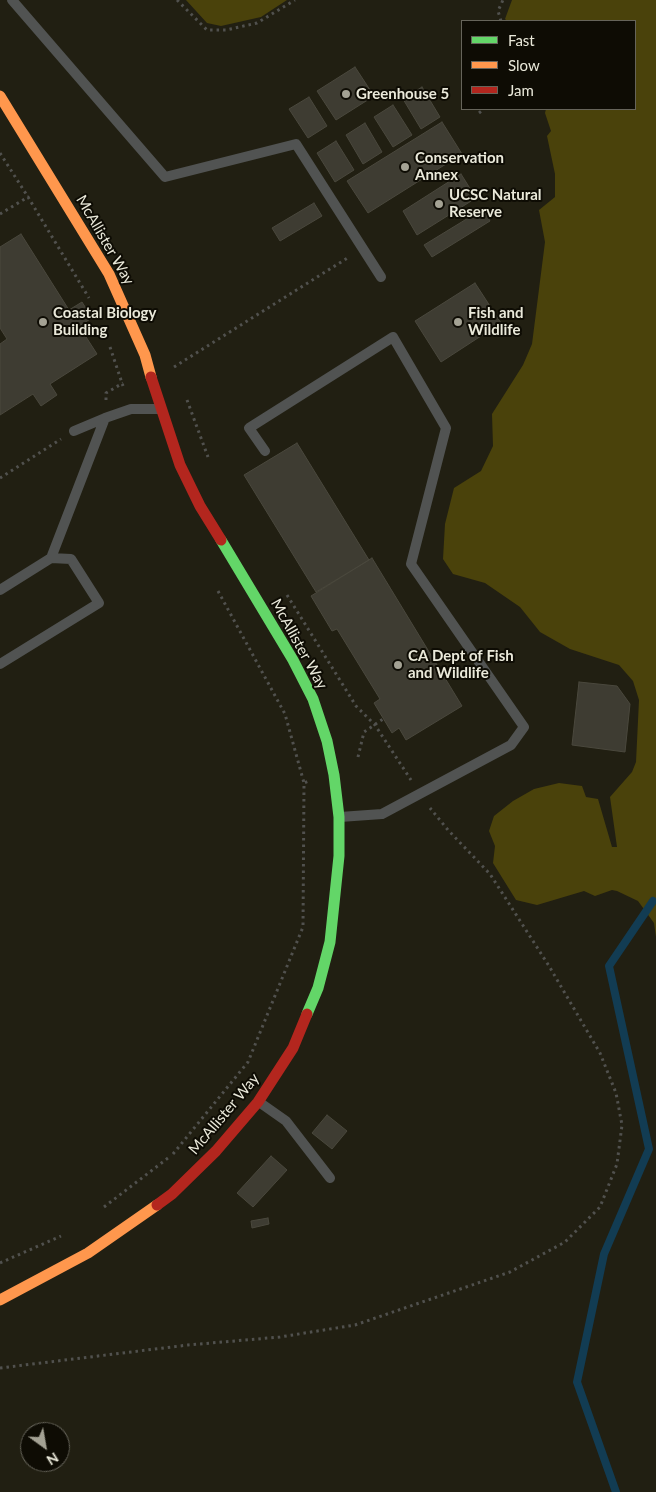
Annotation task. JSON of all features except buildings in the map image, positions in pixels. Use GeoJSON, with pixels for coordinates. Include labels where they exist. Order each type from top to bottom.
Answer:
{"type":"FeatureCollection","features":[{"type":"Feature","properties":{"kind":"street","name":"McAllister Way"},"geometry":{"type":"LineString","coordinates":[[0,96],[109,274],[145,355],[160,409],[180,465],[200,506],[293,660],[313,700],[327,741],[334,775],[339,817],[336,898],[330,942],[318,988],[293,1048],[258,1102],[216,1151],[172,1194],[88,1253],[41,1280],[0,1300]]}},
{"type":"Feature","properties":{"kind":"lane"},"geometry":{"type":"LineString","coordinates":[[12,0],[166,177],[296,144],[381,277]]}},
{"type":"Feature","properties":{"kind":"lane"},"geometry":{"type":"LineString","coordinates":[[264,451],[249,428],[393,337],[446,428],[411,564],[524,727],[511,745],[382,814],[339,817]]}},
{"type":"Feature","properties":{"kind":"lane"},"geometry":{"type":"LineString","coordinates":[[74,431],[130,409],[160,409]]}},
{"type":"Feature","properties":{"kind":"lane"},"geometry":{"type":"LineString","coordinates":[[51,558],[105,418]]}},
{"type":"Feature","properties":{"kind":"lane"},"geometry":{"type":"LineString","coordinates":[[0,590],[51,558],[71,559],[98,603],[0,664]]}},
{"type":"Feature","properties":{"kind":"lane"},"geometry":{"type":"LineString","coordinates":[[258,1102],[286,1121],[330,1178]]}},
{"type":"Feature","properties":{"kind":"path"},"geometry":{"type":"LineString","coordinates":[[177,0],[207,30],[226,30],[257,23],[295,0]]}},
{"type":"Feature","properties":{"kind":"path"},"geometry":{"type":"LineString","coordinates":[[501,20],[498,11],[503,0]]}},
{"type":"Feature","properties":{"kind":"path"},"geometry":{"type":"LineString","coordinates":[[479,113],[483,110]]}},
{"type":"Feature","properties":{"kind":"path"},"geometry":{"type":"LineString","coordinates":[[0,153],[28,197]]}},
{"type":"Feature","properties":{"kind":"path"},"geometry":{"type":"LineString","coordinates":[[177,375],[174,367],[352,255]]}},
{"type":"Feature","properties":{"kind":"path"},"geometry":{"type":"LineString","coordinates":[[186,397],[208,458]]}},
{"type":"Feature","properties":{"kind":"path"},"geometry":{"type":"LineString","coordinates":[[0,478],[74,431]]}},
{"type":"Feature","properties":{"kind":"path"},"geometry":{"type":"LineString","coordinates":[[0,1368],[188,1345],[280,1337],[355,1325],[510,1272],[565,1242],[600,1207],[617,1164],[622,1125],[616,1093],[600,1053],[550,966],[490,874],[448,830],[419,793],[375,725],[356,706],[282,587]]}},
{"type":"Feature","properties":{"kind":"path"},"geometry":{"type":"LineString","coordinates":[[358,760],[364,732],[383,718]]}},
{"type":"Feature","properties":{"kind":"path"},"geometry":{"type":"LineString","coordinates":[[103,1208],[171,1156],[248,1062],[303,927],[304,782],[334,775]]}},
{"type":"Feature","properties":{"kind":"path"},"geometry":{"type":"LineString","coordinates":[[0,1263],[64,1235]]}},
{"type":"Feature","properties":{"kind":"shaded area"},"geometry":{"type":"Polygon","coordinates":[[[186,0],[287,0],[261,17],[221,26],[207,23],[186,0]]]}},
{"type":"Feature","properties":{"kind":"shaded area"},"geometry":{"type":"Polygon","coordinates":[[[512,0],[656,0],[656,937],[654,923],[638,901],[617,891],[612,890],[595,896],[584,891],[537,905],[516,900],[493,863],[495,846],[489,831],[494,816],[513,801],[534,789],[559,783],[582,786],[586,797],[598,799],[612,847],[617,847],[610,797],[632,772],[636,762],[639,700],[633,681],[619,665],[570,649],[540,632],[520,607],[485,583],[453,574],[443,559],[445,524],[454,488],[481,471],[493,446],[492,414],[523,365],[532,344],[545,242],[539,210],[555,197],[555,174],[547,136],[551,131],[546,110],[636,110],[636,20],[505,19],[512,0]]]}},
{"type":"Feature","properties":{"kind":"waterway"},"geometry":{"type":"LineString","coordinates":[[616,1492],[577,1382],[604,1254],[649,1149],[609,966],[653,901]]}},
{"type":"Feature","properties":{"kind":"traffic: fast"},"geometry":{"type":"LineString","coordinates":[[221,540],[293,660],[313,699],[327,741],[334,775],[339,817],[339,856],[330,942],[318,988],[307,1014]]}},
{"type":"Feature","properties":{"kind":"traffic: slow"},"geometry":{"type":"LineString","coordinates":[[0,96],[109,274],[145,355],[151,377]]}},
{"type":"Feature","properties":{"kind":"traffic: slow"},"geometry":{"type":"LineString","coordinates":[[0,1300],[88,1253],[157,1205]]}},
{"type":"Feature","properties":{"kind":"traffic: jam"},"geometry":{"type":"LineString","coordinates":[[151,377],[180,465],[200,506],[221,540]]}},
{"type":"Feature","properties":{"kind":"traffic: jam"},"geometry":{"type":"LineString","coordinates":[[157,1205],[172,1194],[216,1151],[258,1102],[293,1048],[307,1014]]}},
{"type":"Feature","properties":{"kind":"place","name":"Greenhouse 5"},"geometry":{"type":"Point","coordinates":[346,94]}},
{"type":"Feature","properties":{"kind":"place","name":"Conservation Annex"},"geometry":{"type":"Point","coordinates":[405,167]}},
{"type":"Feature","properties":{"kind":"place","name":"UCSC Natural Reserve"},"geometry":{"type":"Point","coordinates":[439,204]}},
{"type":"Feature","properties":{"kind":"place","name":"Coastal Biology Building"},"geometry":{"type":"Point","coordinates":[43,322]}},
{"type":"Feature","properties":{"kind":"place","name":"Fish and Wildlife"},"geometry":{"type":"Point","coordinates":[458,322]}},
{"type":"Feature","properties":{"kind":"place","name":"CA Dept of Fish and Wildlife"},"geometry":{"type":"Point","coordinates":[398,665]}}]}
